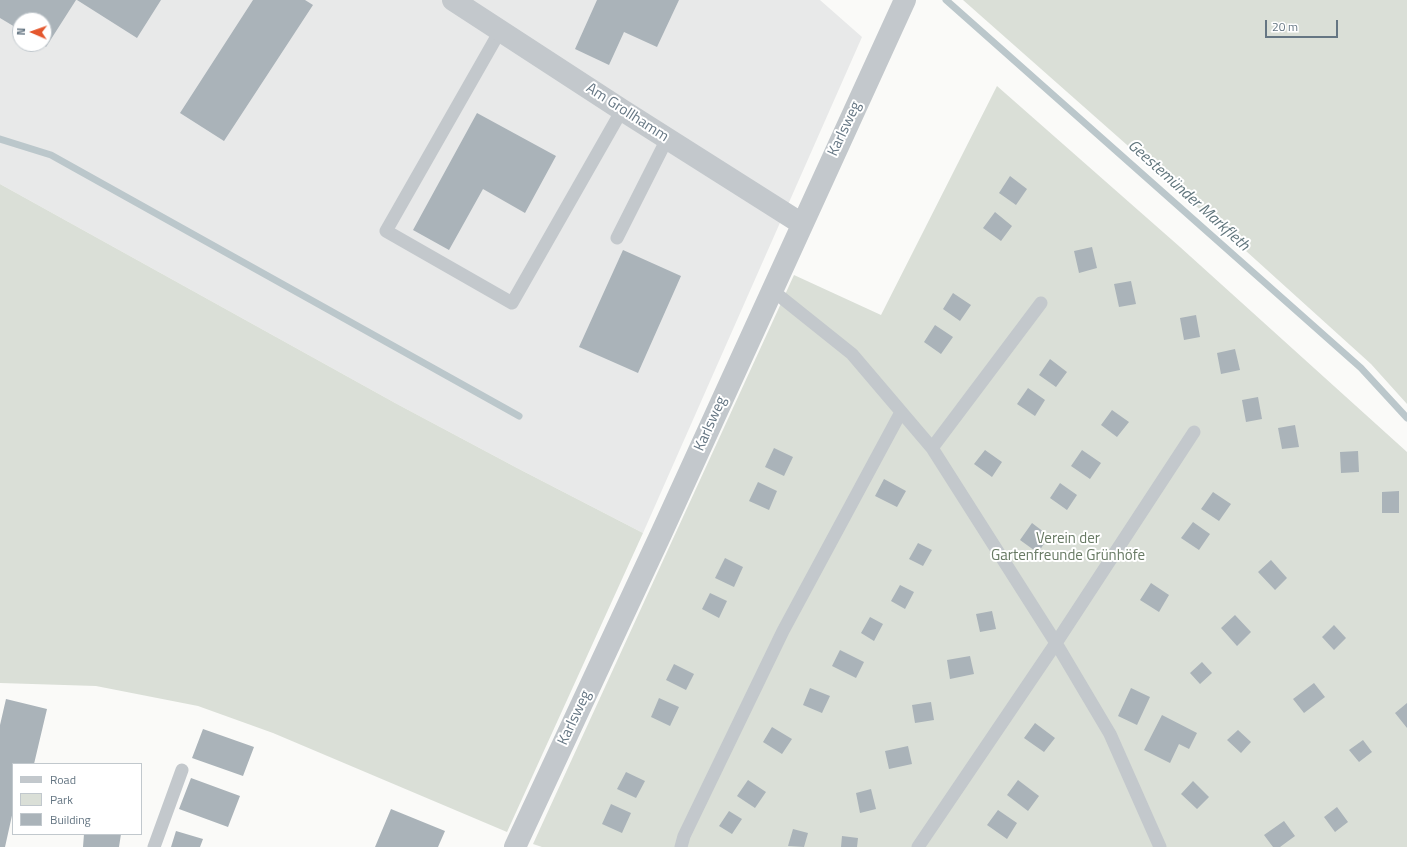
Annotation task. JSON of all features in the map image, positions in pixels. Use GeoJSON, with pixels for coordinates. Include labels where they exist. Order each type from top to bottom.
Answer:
{"type":"FeatureCollection","features":[{"type":"Feature","properties":{"kind":"street","name":"Am Grollhamm"},"geometry":{"type":"LineString","coordinates":[[453,0],[667,139],[802,224]]}},
{"type":"Feature","properties":{"kind":"street","name":"Karlsweg"},"geometry":{"type":"LineString","coordinates":[[516,847],[905,0]]}},
{"type":"Feature","properties":{"kind":"lane"},"geometry":{"type":"LineString","coordinates":[[500,31],[386,231],[512,303],[622,110]]}},
{"type":"Feature","properties":{"kind":"lane"},"geometry":{"type":"LineString","coordinates":[[617,238],[667,139]]}},
{"type":"Feature","properties":{"kind":"lane"},"geometry":{"type":"LineString","coordinates":[[772,290],[852,354],[932,448],[1056,643],[1110,734],[1160,847]]}},
{"type":"Feature","properties":{"kind":"lane"},"geometry":{"type":"LineString","coordinates":[[932,448],[1041,303]]}},
{"type":"Feature","properties":{"kind":"lane"},"geometry":{"type":"LineString","coordinates":[[681,847],[684,836],[783,631],[901,412]]}},
{"type":"Feature","properties":{"kind":"lane"},"geometry":{"type":"LineString","coordinates":[[918,847],[1056,643],[1194,432]]}},
{"type":"Feature","properties":{"kind":"lane"},"geometry":{"type":"LineString","coordinates":[[154,847],[182,770]]}},
{"type":"Feature","properties":{"kind":"shaded area"},"geometry":{"type":"Polygon","coordinates":[[[0,0],[820,0],[862,37],[643,533],[397,404],[0,184],[0,0]]]}},
{"type":"Feature","properties":{"kind":"green space"},"geometry":{"type":"Polygon","coordinates":[[[963,0],[1407,0],[1407,404],[1371,364],[1204,213],[963,0]]]}},
{"type":"Feature","properties":{"kind":"green space","name":"Verein der Gartenfreunde Grünhöfe"},"geometry":{"type":"Polygon","coordinates":[[[997,86],[1180,247],[1407,452],[1407,847],[542,847],[533,844],[794,275],[881,315],[997,86]]]}},
{"type":"Feature","properties":{"kind":"green space"},"geometry":{"type":"Polygon","coordinates":[[[0,184],[397,404],[643,533],[507,832],[273,733],[198,706],[96,686],[0,683],[0,184]]]}},
{"type":"Feature","properties":{"kind":"building"},"geometry":{"type":"Polygon","coordinates":[[[0,0],[76,0],[52,38],[52,12],[12,12],[12,25],[0,18],[0,0]]]}},
{"type":"Feature","properties":{"kind":"building"},"geometry":{"type":"Polygon","coordinates":[[[77,0],[161,0],[137,38],[77,0]]]}},
{"type":"Feature","properties":{"kind":"building"},"geometry":{"type":"Polygon","coordinates":[[[253,0],[305,0],[313,5],[224,141],[180,113],[253,0]]]}},
{"type":"Feature","properties":{"kind":"building"},"geometry":{"type":"Polygon","coordinates":[[[597,0],[679,0],[657,47],[624,32],[609,65],[575,49],[597,0]]]}},
{"type":"Feature","properties":{"kind":"building"},"geometry":{"type":"Polygon","coordinates":[[[477,113],[556,156],[525,213],[483,189],[449,250],[413,230],[477,113]]]}},
{"type":"Feature","properties":{"kind":"building"},"geometry":{"type":"Polygon","coordinates":[[[1010,176],[1027,189],[1016,205],[999,193],[1010,176]]]}},
{"type":"Feature","properties":{"kind":"building"},"geometry":{"type":"Polygon","coordinates":[[[995,212],[1012,226],[1001,241],[983,228],[995,212]]]}},
{"type":"Feature","properties":{"kind":"building"},"geometry":{"type":"Polygon","coordinates":[[[1092,247],[1097,268],[1079,273],[1074,251],[1092,247]]]}},
{"type":"Feature","properties":{"kind":"building"},"geometry":{"type":"Polygon","coordinates":[[[623,250],[681,276],[638,373],[579,347],[623,250]]]}},
{"type":"Feature","properties":{"kind":"building"},"geometry":{"type":"Polygon","coordinates":[[[1131,281],[1136,304],[1119,307],[1114,284],[1131,281]]]}},
{"type":"Feature","properties":{"kind":"building"},"geometry":{"type":"Polygon","coordinates":[[[953,293],[971,305],[960,321],[943,309],[953,293]]]}},
{"type":"Feature","properties":{"kind":"building"},"geometry":{"type":"Polygon","coordinates":[[[1196,315],[1200,337],[1184,340],[1180,318],[1196,315]]]}},
{"type":"Feature","properties":{"kind":"building"},"geometry":{"type":"Polygon","coordinates":[[[935,325],[953,337],[941,354],[924,342],[935,325]]]}},
{"type":"Feature","properties":{"kind":"building"},"geometry":{"type":"Polygon","coordinates":[[[1235,349],[1240,370],[1221,374],[1217,353],[1235,349]]]}},
{"type":"Feature","properties":{"kind":"building"},"geometry":{"type":"Polygon","coordinates":[[[1050,359],[1067,372],[1056,387],[1039,375],[1050,359]]]}},
{"type":"Feature","properties":{"kind":"building"},"geometry":{"type":"Polygon","coordinates":[[[1028,388],[1045,400],[1035,416],[1017,404],[1028,388]]]}},
{"type":"Feature","properties":{"kind":"building"},"geometry":{"type":"Polygon","coordinates":[[[1258,397],[1262,419],[1246,422],[1242,400],[1258,397]]]}},
{"type":"Feature","properties":{"kind":"building"},"geometry":{"type":"Polygon","coordinates":[[[1112,410],[1129,422],[1117,437],[1101,425],[1112,410]]]}},
{"type":"Feature","properties":{"kind":"building"},"geometry":{"type":"Polygon","coordinates":[[[1295,425],[1299,447],[1282,449],[1278,428],[1295,425]]]}},
{"type":"Feature","properties":{"kind":"building"},"geometry":{"type":"Polygon","coordinates":[[[774,448],[793,457],[784,476],[765,467],[774,448]]]}},
{"type":"Feature","properties":{"kind":"building"},"geometry":{"type":"Polygon","coordinates":[[[985,450],[1002,462],[992,477],[974,464],[985,450]]]}},
{"type":"Feature","properties":{"kind":"building"},"geometry":{"type":"Polygon","coordinates":[[[1082,450],[1101,463],[1090,479],[1071,466],[1082,450]]]}},
{"type":"Feature","properties":{"kind":"building"},"geometry":{"type":"Polygon","coordinates":[[[1358,451],[1359,472],[1341,473],[1340,452],[1358,451]]]}},
{"type":"Feature","properties":{"kind":"building"},"geometry":{"type":"Polygon","coordinates":[[[884,479],[906,491],[897,507],[875,496],[884,479]]]}},
{"type":"Feature","properties":{"kind":"building"},"geometry":{"type":"Polygon","coordinates":[[[758,482],[777,491],[769,510],[749,501],[758,482]]]}},
{"type":"Feature","properties":{"kind":"building"},"geometry":{"type":"Polygon","coordinates":[[[1060,483],[1077,495],[1067,510],[1050,498],[1060,483]]]}},
{"type":"Feature","properties":{"kind":"building"},"geometry":{"type":"Polygon","coordinates":[[[1399,491],[1399,513],[1382,513],[1382,492],[1399,491]]]}},
{"type":"Feature","properties":{"kind":"building"},"geometry":{"type":"Polygon","coordinates":[[[1213,492],[1231,504],[1219,521],[1201,509],[1213,492]]]}},
{"type":"Feature","properties":{"kind":"building"},"geometry":{"type":"Polygon","coordinates":[[[1193,522],[1210,534],[1199,550],[1181,538],[1193,522]]]}},
{"type":"Feature","properties":{"kind":"building"},"geometry":{"type":"Polygon","coordinates":[[[1032,523],[1049,536],[1038,553],[1020,540],[1032,523]]]}},
{"type":"Feature","properties":{"kind":"building"},"geometry":{"type":"Polygon","coordinates":[[[918,543],[932,550],[923,566],[909,559],[918,543]]]}},
{"type":"Feature","properties":{"kind":"building"},"geometry":{"type":"Polygon","coordinates":[[[725,558],[743,567],[734,587],[715,578],[725,558]]]}},
{"type":"Feature","properties":{"kind":"building"},"geometry":{"type":"Polygon","coordinates":[[[1271,560],[1287,578],[1275,590],[1258,572],[1271,560]]]}},
{"type":"Feature","properties":{"kind":"building"},"geometry":{"type":"Polygon","coordinates":[[[1151,583],[1169,595],[1159,612],[1140,600],[1151,583]]]}},
{"type":"Feature","properties":{"kind":"building"},"geometry":{"type":"Polygon","coordinates":[[[900,585],[914,592],[905,609],[891,601],[900,585]]]}},
{"type":"Feature","properties":{"kind":"building"},"geometry":{"type":"Polygon","coordinates":[[[710,593],[727,601],[719,618],[702,609],[710,593]]]}},
{"type":"Feature","properties":{"kind":"building"},"geometry":{"type":"Polygon","coordinates":[[[992,611],[996,629],[980,632],[976,614],[992,611]]]}},
{"type":"Feature","properties":{"kind":"building"},"geometry":{"type":"Polygon","coordinates":[[[1235,615],[1251,632],[1237,646],[1221,628],[1235,615]]]}},
{"type":"Feature","properties":{"kind":"building"},"geometry":{"type":"Polygon","coordinates":[[[870,617],[883,624],[874,641],[861,633],[870,617]]]}},
{"type":"Feature","properties":{"kind":"building"},"geometry":{"type":"Polygon","coordinates":[[[1334,625],[1346,638],[1334,650],[1322,637],[1334,625]]]}},
{"type":"Feature","properties":{"kind":"building"},"geometry":{"type":"Polygon","coordinates":[[[840,650],[864,662],[856,678],[832,666],[840,650]]]}},
{"type":"Feature","properties":{"kind":"building"},"geometry":{"type":"Polygon","coordinates":[[[970,656],[974,674],[950,679],[947,660],[970,656]]]}},
{"type":"Feature","properties":{"kind":"building"},"geometry":{"type":"Polygon","coordinates":[[[1202,662],[1212,673],[1200,684],[1190,673],[1202,662]]]}},
{"type":"Feature","properties":{"kind":"building"},"geometry":{"type":"Polygon","coordinates":[[[674,664],[694,674],[686,690],[666,680],[674,664]]]}},
{"type":"Feature","properties":{"kind":"building"},"geometry":{"type":"Polygon","coordinates":[[[1314,683],[1325,697],[1304,713],[1293,699],[1314,683]]]}},
{"type":"Feature","properties":{"kind":"building"},"geometry":{"type":"Polygon","coordinates":[[[810,688],[830,696],[822,713],[803,705],[810,688]]]}},
{"type":"Feature","properties":{"kind":"building"},"geometry":{"type":"Polygon","coordinates":[[[1131,688],[1150,697],[1137,725],[1118,716],[1131,688]]]}},
{"type":"Feature","properties":{"kind":"building"},"geometry":{"type":"Polygon","coordinates":[[[659,698],[679,707],[670,726],[651,717],[659,698]]]}},
{"type":"Feature","properties":{"kind":"building"},"geometry":{"type":"Polygon","coordinates":[[[6,699],[47,709],[34,763],[12,763],[12,816],[5,847],[0,847],[0,725],[6,699]]]}},
{"type":"Feature","properties":{"kind":"building"},"geometry":{"type":"Polygon","coordinates":[[[931,702],[934,720],[915,723],[912,705],[931,702]]]}},
{"type":"Feature","properties":{"kind":"building"},"geometry":{"type":"Polygon","coordinates":[[[1407,703],[1407,728],[1395,713],[1407,703]]]}},
{"type":"Feature","properties":{"kind":"building"},"geometry":{"type":"Polygon","coordinates":[[[1162,715],[1197,733],[1189,749],[1179,744],[1170,763],[1144,750],[1162,715]]]}},
{"type":"Feature","properties":{"kind":"building"},"geometry":{"type":"Polygon","coordinates":[[[1035,723],[1055,738],[1044,752],[1024,738],[1035,723]]]}},
{"type":"Feature","properties":{"kind":"building"},"geometry":{"type":"Polygon","coordinates":[[[772,727],[792,739],[782,754],[763,742],[772,727]]]}},
{"type":"Feature","properties":{"kind":"building"},"geometry":{"type":"Polygon","coordinates":[[[203,729],[254,747],[243,776],[192,758],[203,729]]]}},
{"type":"Feature","properties":{"kind":"building"},"geometry":{"type":"Polygon","coordinates":[[[1238,730],[1251,742],[1241,753],[1227,740],[1238,730]]]}},
{"type":"Feature","properties":{"kind":"building"},"geometry":{"type":"Polygon","coordinates":[[[1363,740],[1372,752],[1359,762],[1349,750],[1363,740]]]}},
{"type":"Feature","properties":{"kind":"building"},"geometry":{"type":"Polygon","coordinates":[[[908,746],[912,764],[889,769],[885,751],[908,746]]]}},
{"type":"Feature","properties":{"kind":"building"},"geometry":{"type":"Polygon","coordinates":[[[626,772],[645,781],[636,798],[617,789],[626,772]]]}},
{"type":"Feature","properties":{"kind":"building"},"geometry":{"type":"Polygon","coordinates":[[[191,778],[240,796],[228,827],[179,809],[191,778]]]}},
{"type":"Feature","properties":{"kind":"building"},"geometry":{"type":"Polygon","coordinates":[[[748,780],[766,792],[755,808],[737,796],[748,780]]]}},
{"type":"Feature","properties":{"kind":"building"},"geometry":{"type":"Polygon","coordinates":[[[1018,780],[1039,796],[1028,811],[1007,795],[1018,780]]]}},
{"type":"Feature","properties":{"kind":"building"},"geometry":{"type":"Polygon","coordinates":[[[1193,781],[1209,797],[1197,809],[1181,794],[1193,781]]]}},
{"type":"Feature","properties":{"kind":"building"},"geometry":{"type":"Polygon","coordinates":[[[871,789],[876,809],[860,813],[856,793],[871,789]]]}},
{"type":"Feature","properties":{"kind":"building"},"geometry":{"type":"Polygon","coordinates":[[[611,804],[631,813],[622,833],[602,824],[611,804]]]}},
{"type":"Feature","properties":{"kind":"building"},"geometry":{"type":"Polygon","coordinates":[[[1337,807],[1348,822],[1335,832],[1324,817],[1337,807]]]}},
{"type":"Feature","properties":{"kind":"building"},"geometry":{"type":"Polygon","coordinates":[[[391,809],[445,831],[438,847],[375,847],[391,809]]]}},
{"type":"Feature","properties":{"kind":"building"},"geometry":{"type":"Polygon","coordinates":[[[998,810],[1017,823],[1007,839],[987,825],[998,810]]]}},
{"type":"Feature","properties":{"kind":"building"},"geometry":{"type":"Polygon","coordinates":[[[729,811],[742,819],[732,834],[719,826],[729,811]]]}},
{"type":"Feature","properties":{"kind":"building"},"geometry":{"type":"Polygon","coordinates":[[[1284,821],[1295,836],[1280,847],[1273,847],[1264,835],[1284,821]]]}},
{"type":"Feature","properties":{"kind":"building"},"geometry":{"type":"Polygon","coordinates":[[[793,829],[808,833],[804,847],[788,846],[793,829]]]}},
{"type":"Feature","properties":{"kind":"building"},"geometry":{"type":"Polygon","coordinates":[[[176,831],[203,839],[200,847],[171,847],[176,831]]]}},
{"type":"Feature","properties":{"kind":"building"},"geometry":{"type":"Polygon","coordinates":[[[84,835],[121,835],[119,847],[83,847],[84,835]]]}},
{"type":"Feature","properties":{"kind":"building"},"geometry":{"type":"Polygon","coordinates":[[[842,836],[858,838],[857,847],[841,847],[842,836]]]}},
{"type":"Feature","properties":{"kind":"waterway","name":"Geestemünder Markfleth"},"geometry":{"type":"LineString","coordinates":[[946,0],[1361,368],[1407,418]]}},
{"type":"Feature","properties":{"kind":"waterway"},"geometry":{"type":"LineString","coordinates":[[0,139],[51,155],[519,416]]}}]}
